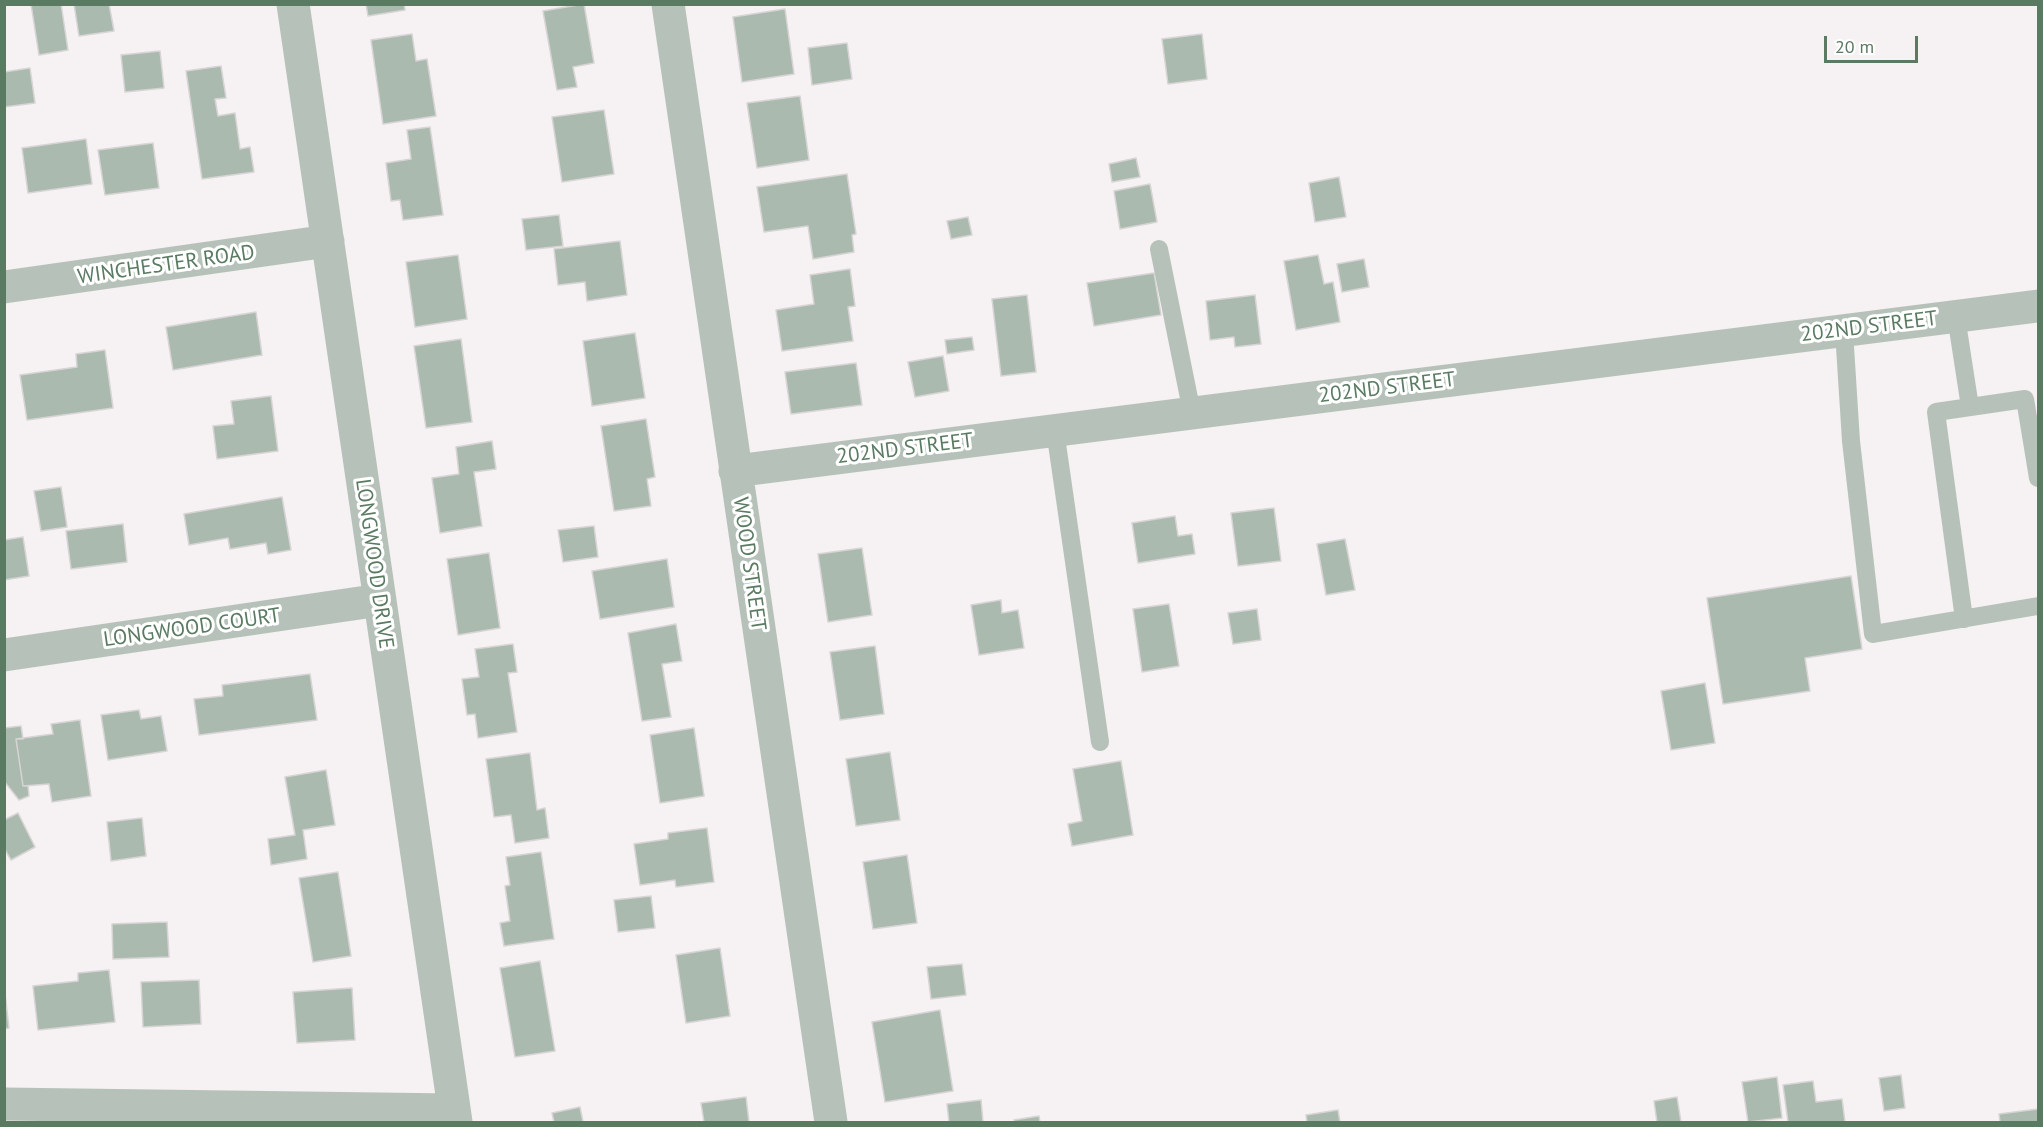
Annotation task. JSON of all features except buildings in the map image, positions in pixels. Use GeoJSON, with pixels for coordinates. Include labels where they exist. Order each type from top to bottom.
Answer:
{"type":"FeatureCollection","features":[{"type":"Feature","properties":{"kind":"street","name":"LONGWOOD DRIVE"},"geometry":{"type":"LineString","coordinates":[[293,4],[455,1116]]}},
{"type":"Feature","properties":{"kind":"street","name":"WOOD STREET"},"geometry":{"type":"LineString","coordinates":[[668,4],[831,1122]]}},
{"type":"Feature","properties":{"kind":"street","name":"WINCHESTER ROAD"},"geometry":{"type":"LineString","coordinates":[[4,287],[328,241]]}},
{"type":"Feature","properties":{"kind":"street","name":"202ND STREET"},"geometry":{"type":"LineString","coordinates":[[735,471],[2038,306]]}},
{"type":"Feature","properties":{"kind":"street","name":"LONGWOOD COURT"},"geometry":{"type":"LineString","coordinates":[[4,655],[380,600]]}},
{"type":"Feature","properties":{"kind":"street"},"geometry":{"type":"LineString","coordinates":[[4,1104],[455,1116]]}},
{"type":"Feature","properties":{"kind":"lane"},"geometry":{"type":"LineString","coordinates":[[1159,249],[1192,413]]}},
{"type":"Feature","properties":{"kind":"lane"},"geometry":{"type":"LineString","coordinates":[[1956,316],[1970,407]]}},
{"type":"Feature","properties":{"kind":"lane"},"geometry":{"type":"LineString","coordinates":[[1844,331],[1851,441],[1873,634],[2038,606]]}},
{"type":"Feature","properties":{"kind":"lane"},"geometry":{"type":"LineString","coordinates":[[1964,619],[1936,412],[2025,399],[2038,478]]}},
{"type":"Feature","properties":{"kind":"lane"},"geometry":{"type":"LineString","coordinates":[[1055,430],[1100,742]]}}]}
